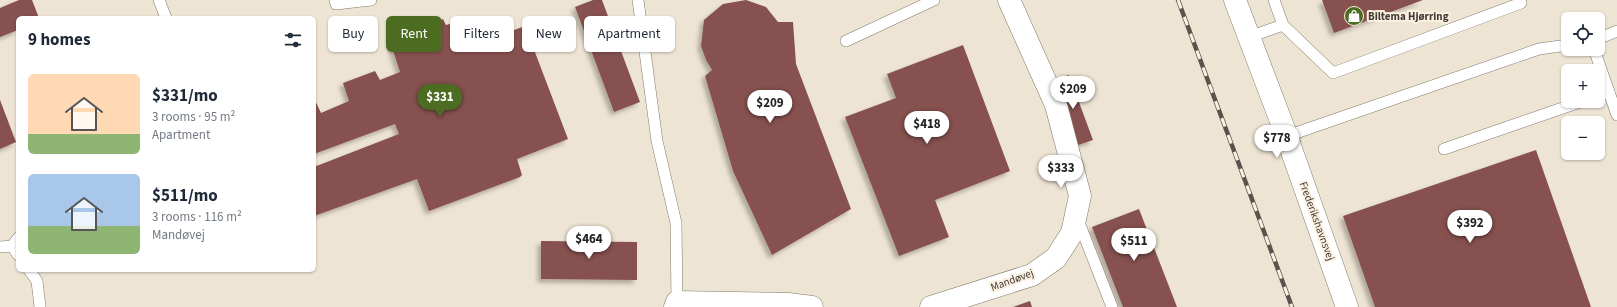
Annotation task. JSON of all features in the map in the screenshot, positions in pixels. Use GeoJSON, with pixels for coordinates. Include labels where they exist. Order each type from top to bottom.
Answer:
{"type":"FeatureCollection","features":[{"type":"Feature","properties":{"kind":"street","name":"Mandøvej"},"geometry":{"type":"LineString","coordinates":[[931,307],[1032,275],[1056,258],[1072,233],[1080,196],[1056,105],[1009,0]]}},
{"type":"Feature","properties":{"kind":"street","name":"Frederikshavnsvej"},"geometry":{"type":"LineString","coordinates":[[1235,0],[1287,136],[1348,307]]}},
{"type":"Feature","properties":{"kind":"street"},"geometry":{"type":"LineString","coordinates":[[676,304],[788,304],[812,307]]}},
{"type":"Feature","properties":{"kind":"lane"},"geometry":{"type":"LineString","coordinates":[[159,0],[165,16]]}},
{"type":"Feature","properties":{"kind":"lane"},"geometry":{"type":"LineString","coordinates":[[335,0],[336,4],[371,0]]}},
{"type":"Feature","properties":{"kind":"lane"},"geometry":{"type":"LineString","coordinates":[[638,0],[656,141],[676,223],[676,304]]}},
{"type":"Feature","properties":{"kind":"lane"},"geometry":{"type":"LineString","coordinates":[[846,41],[934,0]]}},
{"type":"Feature","properties":{"kind":"lane"},"geometry":{"type":"LineString","coordinates":[[1274,0],[1283,25],[1333,73],[1521,3]]}},
{"type":"Feature","properties":{"kind":"lane"},"geometry":{"type":"LineString","coordinates":[[1249,37],[1283,25]]}},
{"type":"Feature","properties":{"kind":"lane"},"geometry":{"type":"LineString","coordinates":[[1605,35],[1617,31]]}},
{"type":"Feature","properties":{"kind":"lane"},"geometry":{"type":"LineString","coordinates":[[1287,136],[1538,49],[1561,46]]}},
{"type":"Feature","properties":{"kind":"lane"},"geometry":{"type":"LineString","coordinates":[[1596,56],[1617,115]]}},
{"type":"Feature","properties":{"kind":"lane"},"geometry":{"type":"LineString","coordinates":[[1605,93],[1609,92]]}},
{"type":"Feature","properties":{"kind":"lane"},"geometry":{"type":"LineString","coordinates":[[1444,149],[1563,108]]}},
{"type":"Feature","properties":{"kind":"lane"},"geometry":{"type":"LineString","coordinates":[[1076,214],[1112,307]]}},
{"type":"Feature","properties":{"kind":"lane"},"geometry":{"type":"LineString","coordinates":[[0,247],[16,246]]}},
{"type":"Feature","properties":{"kind":"lane"},"geometry":{"type":"LineString","coordinates":[[30,272],[37,281],[40,307]]}},
{"type":"Feature","properties":{"kind":"building"},"geometry":{"type":"Polygon","coordinates":[[[19,0],[32,0],[38,16],[16,16],[16,31],[0,37],[0,8],[19,0]]]}},
{"type":"Feature","properties":{"kind":"building"},"geometry":{"type":"Polygon","coordinates":[[[593,0],[602,0],[608,16],[584,16],[584,31],[575,7],[593,0]]]}},
{"type":"Feature","properties":{"kind":"building"},"geometry":{"type":"Polygon","coordinates":[[[746,0],[766,7],[778,22],[793,22],[796,64],[851,209],[772,255],[733,171],[705,76],[712,70],[706,60],[701,46],[704,20],[723,4],[746,0]]]}},
{"type":"Feature","properties":{"kind":"building","name":"Biltema Hjørring"},"geometry":{"type":"Polygon","coordinates":[[[1322,0],[1423,0],[1334,33],[1322,0]]]}},
{"type":"Feature","properties":{"kind":"building"},"geometry":{"type":"Polygon","coordinates":[[[443,19],[446,25],[450,24],[450,52],[514,52],[514,30],[522,27],[522,52],[535,52],[568,139],[517,159],[522,175],[520,177],[429,211],[417,179],[316,215],[316,166],[399,134],[395,124],[316,153],[316,102],[321,113],[349,101],[343,83],[375,71],[380,80],[400,72],[394,52],[442,52],[443,19]]]}},
{"type":"Feature","properties":{"kind":"building"},"geometry":{"type":"Polygon","coordinates":[[[963,45],[1010,171],[935,200],[949,237],[899,256],[845,117],[896,98],[887,74],[963,45]]]}},
{"type":"Feature","properties":{"kind":"building"},"geometry":{"type":"Polygon","coordinates":[[[592,52],[621,52],[640,102],[614,112],[592,52]]]}},
{"type":"Feature","properties":{"kind":"building"},"geometry":{"type":"Polygon","coordinates":[[[1069,75],[1093,140],[1078,145],[1054,81],[1069,75]]]}},
{"type":"Feature","properties":{"kind":"building"},"geometry":{"type":"Polygon","coordinates":[[[0,100],[16,142],[0,149],[0,100]]]}},
{"type":"Feature","properties":{"kind":"building"},"geometry":{"type":"Polygon","coordinates":[[[1536,150],[1591,307],[1375,307],[1343,216],[1536,150]]]}},
{"type":"Feature","properties":{"kind":"building"},"geometry":{"type":"Polygon","coordinates":[[[1139,209],[1177,307],[1123,307],[1092,227],[1139,209]]]}},
{"type":"Feature","properties":{"kind":"building"},"geometry":{"type":"Polygon","coordinates":[[[541,241],[637,242],[637,280],[541,279],[541,241]]]}},
{"type":"Feature","properties":{"kind":"building"},"geometry":{"type":"Polygon","coordinates":[[[1030,301],[1032,307],[1013,307],[1030,301]]]}},
{"type":"Feature","properties":{"kind":"railway"},"geometry":{"type":"LineString","coordinates":[[1178,0],[1292,307]]}},
{"type":"Feature","properties":{"kind":"place","name":"Biltema Hjørring"},"geometry":{"type":"Point","coordinates":[1354,16]}}]}
